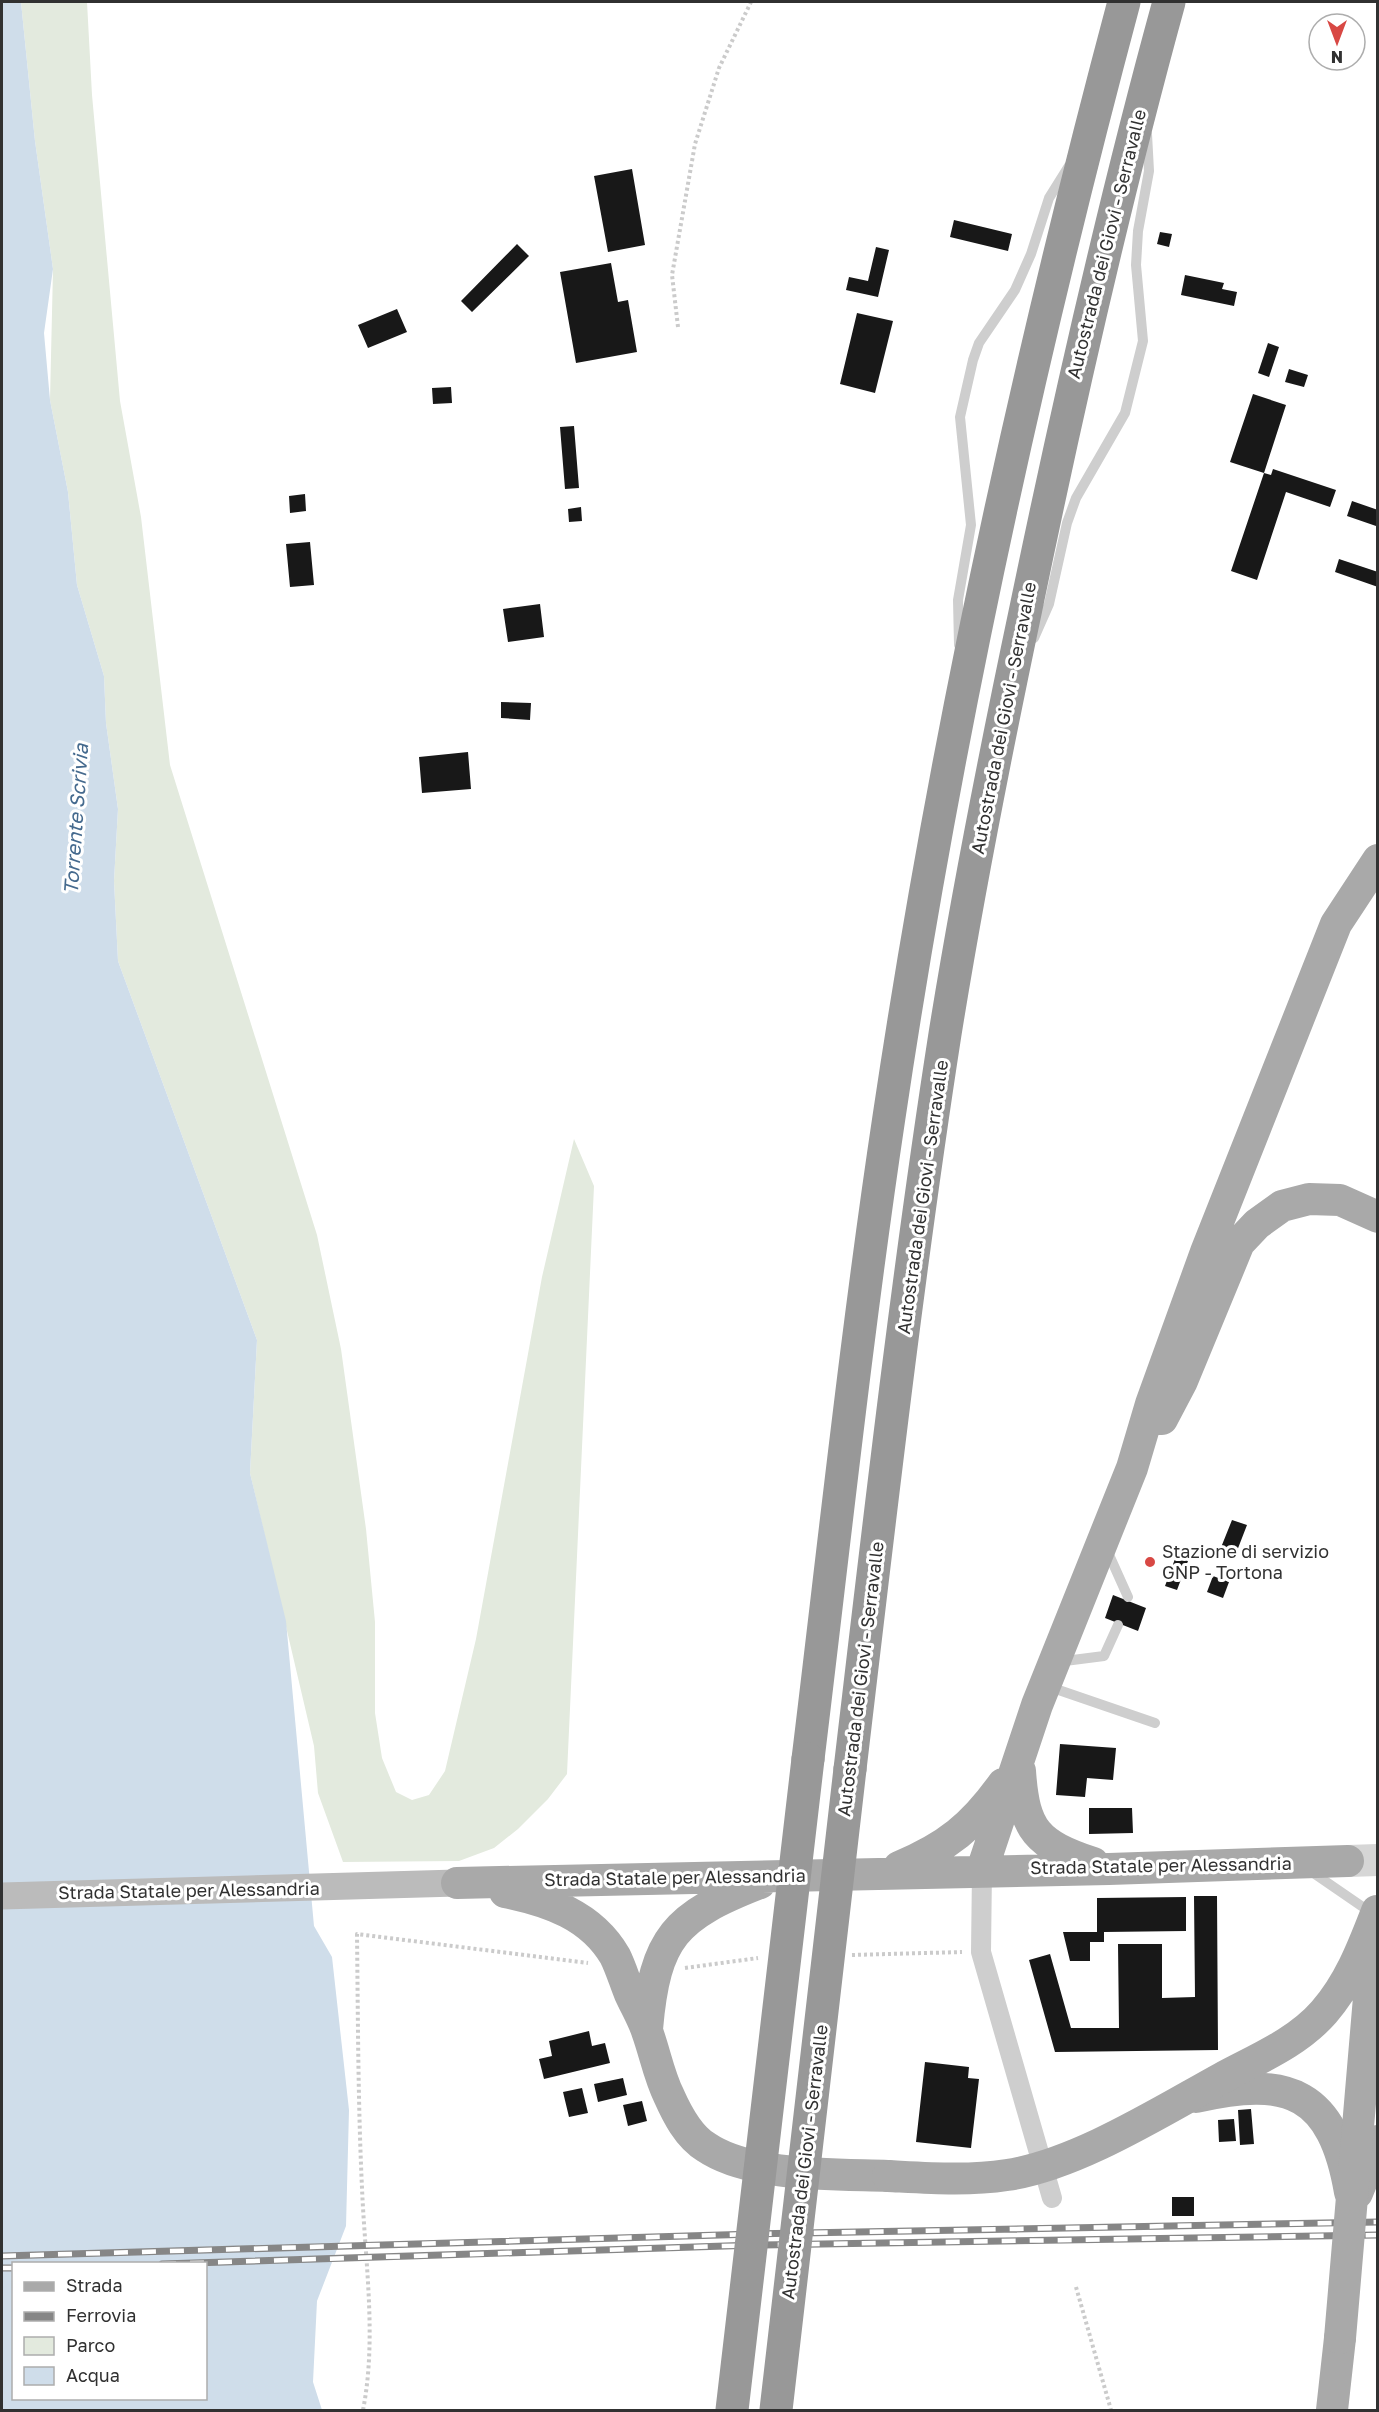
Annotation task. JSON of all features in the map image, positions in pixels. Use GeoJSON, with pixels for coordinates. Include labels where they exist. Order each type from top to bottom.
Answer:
{"type":"FeatureCollection","features":[{"type":"Feature","properties":{"kind":"highway"},"geometry":{"type":"LineString","coordinates":[[732,2410],[808,1759],[889,1118],[960,704],[1016,439],[1088,135],[1124,2]]}},
{"type":"Feature","properties":{"kind":"highway","name":"Autostrada dei Giovi - Serravalle"},"geometry":{"type":"LineString","coordinates":[[776,2410],[883,1495],[933,1119],[1003,709],[1055,463],[1144,93],[1169,2]]}},
{"type":"Feature","properties":{"kind":"main road"},"geometry":{"type":"LineString","coordinates":[[982,1870],[1050,1674],[1132,1468],[1151,1404],[1206,1252],[1336,924],[1377,860]]}},
{"type":"Feature","properties":{"kind":"main road"},"geometry":{"type":"LineString","coordinates":[[1132,1468],[1182,1381],[1239,1243],[1257,1224],[1282,1206],[1309,1199],[1340,1200],[1377,1217]]}},
{"type":"Feature","properties":{"kind":"main road"},"geometry":{"type":"LineString","coordinates":[[1019,1761],[1024,1811],[1040,1837],[1054,1848],[1108,1869]]}},
{"type":"Feature","properties":{"kind":"main road"},"geometry":{"type":"LineString","coordinates":[[886,1873],[939,1849],[956,1838],[983,1810],[1019,1761]]}},
{"type":"Feature","properties":{"kind":"main road","name":"Strada Statale per Alessandria"},"geometry":{"type":"LineString","coordinates":[[2,1896],[1348,1861]]}},
{"type":"Feature","properties":{"kind":"main road"},"geometry":{"type":"LineString","coordinates":[[647,2030],[654,1974],[668,1940],[683,1923],[702,1908],[776,1877]]}},
{"type":"Feature","properties":{"kind":"main road"},"geometry":{"type":"LineString","coordinates":[[457,1883],[534,1899],[580,1918],[598,1934],[615,1957],[647,2030],[663,2085],[680,2120],[705,2147],[739,2161],[789,2172],[964,2179],[1018,2172],[1049,2164],[1088,2148],[1266,2055],[1301,2034],[1324,2012],[1357,1961],[1377,1910]]}},
{"type":"Feature","properties":{"kind":"main road"},"geometry":{"type":"LineString","coordinates":[[1332,2410],[1352,2208],[1377,1910]]}},
{"type":"Feature","properties":{"kind":"main road"},"geometry":{"type":"LineString","coordinates":[[1180,2101],[1235,2088],[1264,2088],[1286,2092],[1304,2101],[1320,2115],[1335,2136],[1344,2162],[1352,2208]]}},
{"type":"Feature","properties":{"kind":"main road"},"geometry":{"type":"LineString","coordinates":[[1352,2208],[1366,2164],[1377,2140]]}},
{"type":"Feature","properties":{"kind":"street"},"geometry":{"type":"LineString","coordinates":[[982,1870],[981,1952],[1052,2198]]}},
{"type":"Feature","properties":{"kind":"lane"},"geometry":{"type":"LineString","coordinates":[[1003,709],[1048,604],[1067,523],[1076,498],[1125,412],[1143,340],[1136,266],[1138,231],[1149,171],[1144,93]]}},
{"type":"Feature","properties":{"kind":"lane"},"geometry":{"type":"LineString","coordinates":[[960,704],[958,600],[971,525],[960,417],[979,343],[1015,290],[1031,254],[1048,198],[1088,135]]}},
{"type":"Feature","properties":{"kind":"lane"},"geometry":{"type":"LineString","coordinates":[[1103,1541],[1128,1597]]}},
{"type":"Feature","properties":{"kind":"lane"},"geometry":{"type":"LineString","coordinates":[[1050,1674],[1104,1656],[1118,1625]]}},
{"type":"Feature","properties":{"kind":"lane"},"geometry":{"type":"LineString","coordinates":[[1050,1674],[1155,1723]]}},
{"type":"Feature","properties":{"kind":"lane"},"geometry":{"type":"LineString","coordinates":[[1299,1863],[1377,1910]]}},
{"type":"Feature","properties":{"kind":"path"},"geometry":{"type":"LineString","coordinates":[[678,327],[672,275],[695,144],[719,68],[751,2]]}},
{"type":"Feature","properties":{"kind":"path"},"geometry":{"type":"LineString","coordinates":[[363,2410],[368,2384],[368,2320],[358,2079],[357,1934],[593,1964]]}},
{"type":"Feature","properties":{"kind":"path"},"geometry":{"type":"LineString","coordinates":[[1076,2287],[1111,2410]]}},
{"type":"Feature","properties":{"kind":"green space"},"geometry":{"type":"Polygon","coordinates":[[[21,2],[87,2],[92,95],[120,401],[141,517],[170,765],[317,1235],[341,1349],[366,1529],[375,1622],[375,1713],[382,1758],[396,1792],[412,1800],[429,1795],[445,1771],[476,1639],[542,1277],[574,1139],[594,1186],[567,1774],[548,1799],[518,1829],[494,1848],[459,1861],[343,1862],[318,1793],[314,1746],[250,1473],[257,1340],[118,961],[114,881],[118,809],[106,723],[104,676],[77,585],[68,492],[50,400],[53,269],[35,141],[21,2]]]}},
{"type":"Feature","properties":{"kind":"water","name":"Torrente Scrivia"},"geometry":{"type":"Polygon","coordinates":[[[2,2],[21,2],[35,141],[53,269],[44,333],[50,400],[68,492],[77,585],[104,676],[106,723],[118,809],[114,881],[118,961],[257,1340],[250,1473],[286,1621],[314,1926],[332,1957],[349,2110],[346,2226],[317,2301],[313,2382],[322,2410],[2,2410],[2,2]]]}},
{"type":"Feature","properties":{"kind":"building"},"geometry":{"type":"Polygon","coordinates":[[[632,169],[645,245],[608,252],[594,176],[632,169]]]}},
{"type":"Feature","properties":{"kind":"building"},"geometry":{"type":"Polygon","coordinates":[[[954,220],[1012,234],[1008,251],[950,237],[954,220]]]}},
{"type":"Feature","properties":{"kind":"building"},"geometry":{"type":"Polygon","coordinates":[[[1160,232],[1172,234],[1169,247],[1157,244],[1160,232]]]}},
{"type":"Feature","properties":{"kind":"building"},"geometry":{"type":"Polygon","coordinates":[[[517,244],[529,256],[472,312],[461,301],[517,244]]]}},
{"type":"Feature","properties":{"kind":"building"},"geometry":{"type":"Polygon","coordinates":[[[876,247],[889,250],[878,297],[846,290],[849,277],[868,281],[876,247]]]}},
{"type":"Feature","properties":{"kind":"building"},"geometry":{"type":"Polygon","coordinates":[[[611,263],[618,302],[628,300],[637,352],[576,363],[560,272],[611,263]]]}},
{"type":"Feature","properties":{"kind":"building"},"geometry":{"type":"Polygon","coordinates":[[[1185,275],[1224,283],[1222,289],[1237,292],[1234,306],[1181,295],[1185,275]]]}},
{"type":"Feature","properties":{"kind":"building"},"geometry":{"type":"Polygon","coordinates":[[[397,309],[407,332],[368,348],[358,325],[397,309]]]}},
{"type":"Feature","properties":{"kind":"building"},"geometry":{"type":"Polygon","coordinates":[[[857,313],[893,321],[875,393],[840,384],[857,313]]]}},
{"type":"Feature","properties":{"kind":"building"},"geometry":{"type":"Polygon","coordinates":[[[1268,343],[1279,347],[1269,377],[1258,373],[1268,343]]]}},
{"type":"Feature","properties":{"kind":"building"},"geometry":{"type":"Polygon","coordinates":[[[1289,369],[1308,375],[1304,387],[1285,382],[1289,369]]]}},
{"type":"Feature","properties":{"kind":"building"},"geometry":{"type":"Polygon","coordinates":[[[451,387],[452,403],[433,404],[432,388],[451,387]]]}},
{"type":"Feature","properties":{"kind":"building"},"geometry":{"type":"Polygon","coordinates":[[[1253,394],[1286,405],[1264,473],[1230,462],[1253,394]]]}},
{"type":"Feature","properties":{"kind":"building"},"geometry":{"type":"Polygon","coordinates":[[[574,426],[579,488],[565,489],[560,427],[574,426]]]}},
{"type":"Feature","properties":{"kind":"building"},"geometry":{"type":"Polygon","coordinates":[[[1273,469],[1336,490],[1330,507],[1286,492],[1257,580],[1231,571],[1264,473],[1271,475],[1273,469]]]}},
{"type":"Feature","properties":{"kind":"building"},"geometry":{"type":"Polygon","coordinates":[[[305,494],[306,511],[290,513],[289,496],[305,494]]]}},
{"type":"Feature","properties":{"kind":"building"},"geometry":{"type":"Polygon","coordinates":[[[1352,501],[1378,510],[1376,526],[1347,516],[1352,501]]]}},
{"type":"Feature","properties":{"kind":"building"},"geometry":{"type":"Polygon","coordinates":[[[581,507],[582,521],[569,522],[568,509],[581,507]]]}},
{"type":"Feature","properties":{"kind":"building"},"geometry":{"type":"Polygon","coordinates":[[[310,542],[314,585],[290,587],[286,544],[310,542]]]}},
{"type":"Feature","properties":{"kind":"building"},"geometry":{"type":"Polygon","coordinates":[[[1339,559],[1378,572],[1378,587],[1335,572],[1339,559]]]}},
{"type":"Feature","properties":{"kind":"building"},"geometry":{"type":"Polygon","coordinates":[[[540,604],[544,637],[508,642],[503,609],[540,604]]]}},
{"type":"Feature","properties":{"kind":"building"},"geometry":{"type":"Polygon","coordinates":[[[501,702],[531,703],[530,720],[501,718],[501,702]]]}},
{"type":"Feature","properties":{"kind":"building"},"geometry":{"type":"Polygon","coordinates":[[[468,752],[471,789],[422,793],[419,757],[468,752]]]}},
{"type":"Feature","properties":{"kind":"building"},"geometry":{"type":"Polygon","coordinates":[[[1232,1520],[1247,1525],[1235,1556],[1220,1550],[1232,1520]]]}},
{"type":"Feature","properties":{"kind":"building"},"geometry":{"type":"Polygon","coordinates":[[[1179,1548],[1191,1553],[1177,1590],[1165,1586],[1179,1548]]]}},
{"type":"Feature","properties":{"kind":"building"},"geometry":{"type":"Polygon","coordinates":[[[1213,1576],[1229,1582],[1223,1598],[1207,1592],[1213,1576]]]}},
{"type":"Feature","properties":{"kind":"building"},"geometry":{"type":"Polygon","coordinates":[[[1113,1595],[1146,1608],[1138,1631],[1105,1618],[1113,1595]]]}},
{"type":"Feature","properties":{"kind":"building"},"geometry":{"type":"Polygon","coordinates":[[[1060,1744],[1116,1748],[1113,1780],[1087,1778],[1085,1797],[1056,1795],[1060,1744]]]}},
{"type":"Feature","properties":{"kind":"building"},"geometry":{"type":"Polygon","coordinates":[[[1089,1808],[1132,1808],[1133,1833],[1089,1834],[1089,1808]]]}},
{"type":"Feature","properties":{"kind":"building"},"geometry":{"type":"Polygon","coordinates":[[[1194,1896],[1217,1896],[1218,2050],[1055,2052],[1029,1960],[1050,1954],[1071,2028],[1119,2028],[1118,1944],[1162,1944],[1162,1998],[1195,1997],[1194,1896]]]}},
{"type":"Feature","properties":{"kind":"building"},"geometry":{"type":"Polygon","coordinates":[[[1186,1897],[1186,1931],[1104,1932],[1104,1942],[1090,1942],[1090,1961],[1070,1961],[1063,1932],[1097,1932],[1097,1898],[1186,1897]]]}},
{"type":"Feature","properties":{"kind":"building"},"geometry":{"type":"Polygon","coordinates":[[[589,2031],[592,2046],[605,2043],[610,2063],[544,2079],[539,2059],[552,2056],[549,2041],[589,2031]]]}},
{"type":"Feature","properties":{"kind":"building"},"geometry":{"type":"Polygon","coordinates":[[[925,2062],[969,2067],[968,2078],[979,2079],[971,2148],[916,2142],[925,2062]]]}},
{"type":"Feature","properties":{"kind":"building"},"geometry":{"type":"Polygon","coordinates":[[[623,2078],[627,2095],[598,2102],[594,2084],[623,2078]]]}},
{"type":"Feature","properties":{"kind":"building"},"geometry":{"type":"Polygon","coordinates":[[[582,2088],[588,2113],[569,2117],[563,2092],[582,2088]]]}},
{"type":"Feature","properties":{"kind":"building"},"geometry":{"type":"Polygon","coordinates":[[[642,2101],[647,2121],[628,2126],[623,2105],[642,2101]]]}},
{"type":"Feature","properties":{"kind":"building"},"geometry":{"type":"Polygon","coordinates":[[[1251,2109],[1254,2144],[1240,2145],[1238,2110],[1251,2109]]]}},
{"type":"Feature","properties":{"kind":"building"},"geometry":{"type":"Polygon","coordinates":[[[1234,2119],[1236,2141],[1219,2142],[1218,2120],[1234,2119]]]}},
{"type":"Feature","properties":{"kind":"building"},"geometry":{"type":"Polygon","coordinates":[[[1172,2197],[1194,2197],[1194,2216],[1172,2216],[1172,2197]]]}},
{"type":"Feature","properties":{"kind":"tunnel"},"geometry":{"type":"LineString","coordinates":[[1348,1861],[1378,1860]]}},
{"type":"Feature","properties":{"kind":"railway"},"geometry":{"type":"LineString","coordinates":[[2,2256],[754,2234],[1378,2222]]}},
{"type":"Feature","properties":{"kind":"railway"},"geometry":{"type":"LineString","coordinates":[[207,2263],[756,2245],[1378,2235]]}},
{"type":"Feature","properties":{"kind":"railway"},"geometry":{"type":"LineString","coordinates":[[2,2268],[12,2268]]}},
{"type":"Feature","properties":{"kind":"place","name":"Stazione di servizio GNP - Tortona"},"geometry":{"type":"Point","coordinates":[1150,1562]}}]}
